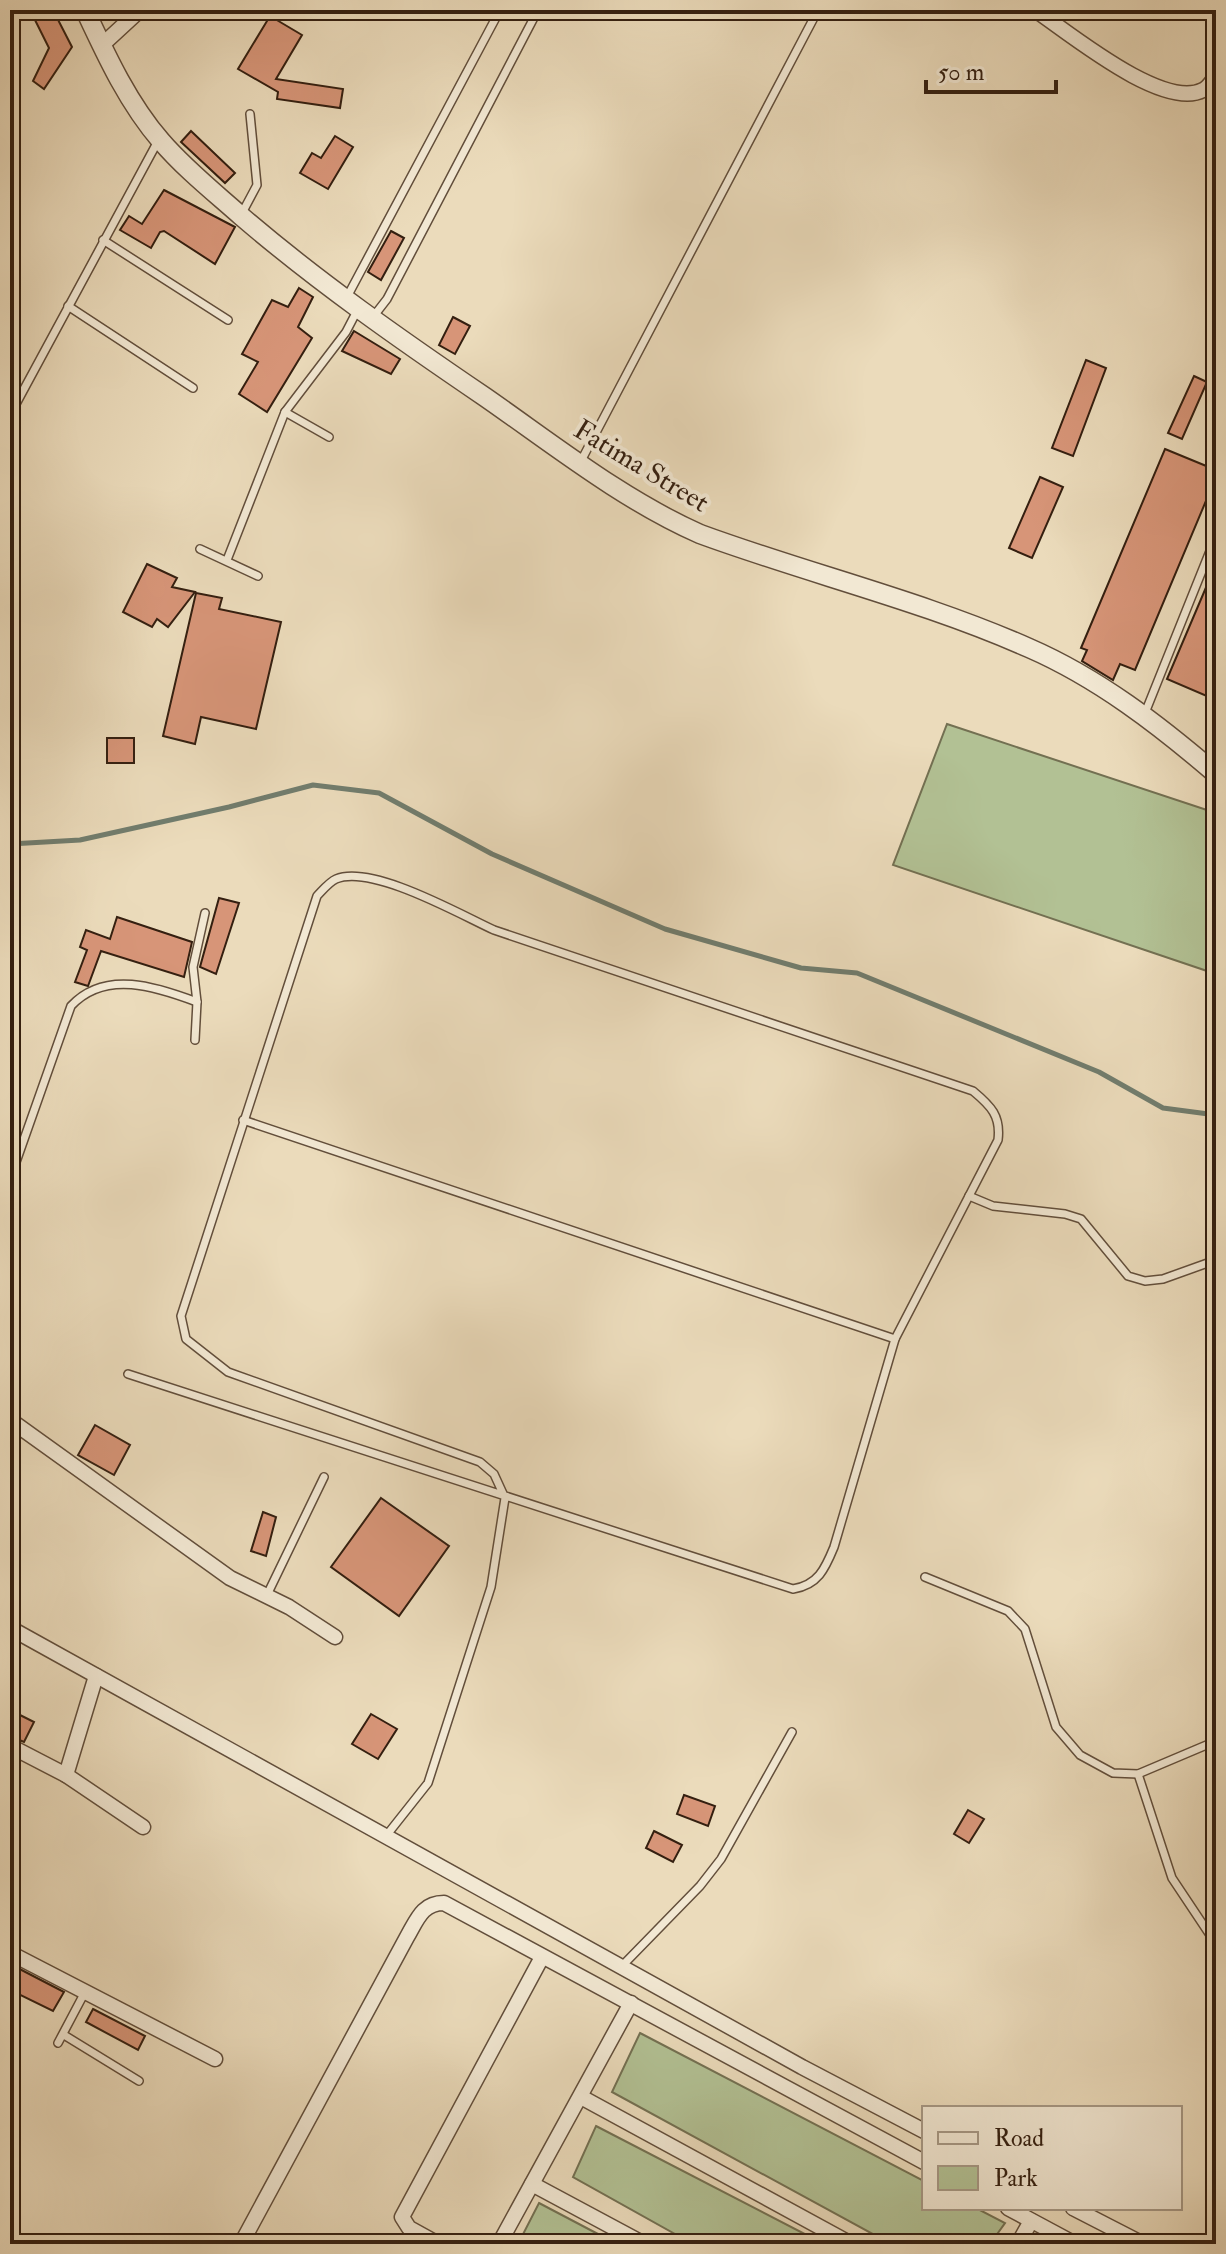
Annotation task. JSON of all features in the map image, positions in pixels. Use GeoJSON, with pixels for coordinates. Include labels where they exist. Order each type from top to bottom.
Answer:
{"type":"FeatureCollection","features":[{"type":"Feature","properties":{"kind":"street","name":"Fatima Street"},"geometry":{"type":"LineString","coordinates":[[85,10],[118,77],[159,139],[241,216],[359,309],[580,463],[667,519],[737,548],[945,615],[1030,648],[1144,715],[1216,774]]}},
{"type":"Feature","properties":{"kind":"street"},"geometry":{"type":"LineString","coordinates":[[101,46],[140,10]]}},
{"type":"Feature","properties":{"kind":"street"},"geometry":{"type":"LineString","coordinates":[[1035,10],[1091,50],[1155,85],[1182,94],[1204,90],[1216,76]]}},
{"type":"Feature","properties":{"kind":"street"},"geometry":{"type":"LineString","coordinates":[[10,1420],[230,1578],[289,1607],[335,1637]]}},
{"type":"Feature","properties":{"kind":"street"},"geometry":{"type":"LineString","coordinates":[[10,1628],[922,2130]]}},
{"type":"Feature","properties":{"kind":"street"},"geometry":{"type":"LineString","coordinates":[[66,1775],[96,1676]]}},
{"type":"Feature","properties":{"kind":"street"},"geometry":{"type":"LineString","coordinates":[[10,1746],[66,1775],[143,1827]]}},
{"type":"Feature","properties":{"kind":"street"},"geometry":{"type":"LineString","coordinates":[[241,2244],[425,1906],[444,1903],[922,2161]]}},
{"type":"Feature","properties":{"kind":"street"},"geometry":{"type":"LineString","coordinates":[[10,1953],[215,2059]]}},
{"type":"Feature","properties":{"kind":"street"},"geometry":{"type":"LineString","coordinates":[[438,2244],[409,2228],[402,2217],[542,1957]]}},
{"type":"Feature","properties":{"kind":"street"},"geometry":{"type":"LineString","coordinates":[[499,2244],[631,2003]]}},
{"type":"Feature","properties":{"kind":"street"},"geometry":{"type":"LineString","coordinates":[[581,2097],[851,2244]]}},
{"type":"Feature","properties":{"kind":"street"},"geometry":{"type":"LineString","coordinates":[[532,2184],[644,2244]]}},
{"type":"Feature","properties":{"kind":"street"},"geometry":{"type":"LineString","coordinates":[[1012,2210],[1075,2244]]}},
{"type":"Feature","properties":{"kind":"street"},"geometry":{"type":"LineString","coordinates":[[1077,2210],[1143,2244]]}},
{"type":"Feature","properties":{"kind":"street"},"geometry":{"type":"LineString","coordinates":[[1018,2244],[1031,2221]]}},
{"type":"Feature","properties":{"kind":"lane"},"geometry":{"type":"LineString","coordinates":[[227,560],[285,412],[346,332],[359,309],[377,246],[500,10]]}},
{"type":"Feature","properties":{"kind":"lane"},"geometry":{"type":"LineString","coordinates":[[359,309],[387,299],[538,10]]}},
{"type":"Feature","properties":{"kind":"lane"},"geometry":{"type":"LineString","coordinates":[[580,463],[818,10]]}},
{"type":"Feature","properties":{"kind":"lane"},"geometry":{"type":"LineString","coordinates":[[241,216],[257,185],[250,114]]}},
{"type":"Feature","properties":{"kind":"lane"},"geometry":{"type":"LineString","coordinates":[[10,415],[159,139]]}},
{"type":"Feature","properties":{"kind":"lane"},"geometry":{"type":"LineString","coordinates":[[103,240],[228,320]]}},
{"type":"Feature","properties":{"kind":"lane"},"geometry":{"type":"LineString","coordinates":[[68,306],[193,388]]}},
{"type":"Feature","properties":{"kind":"lane"},"geometry":{"type":"LineString","coordinates":[[285,412],[329,437]]}},
{"type":"Feature","properties":{"kind":"lane"},"geometry":{"type":"LineString","coordinates":[[1144,715],[1216,536]]}},
{"type":"Feature","properties":{"kind":"lane"},"geometry":{"type":"LineString","coordinates":[[200,549],[258,576]]}},
{"type":"Feature","properties":{"kind":"lane"},"geometry":{"type":"LineString","coordinates":[[128,1374],[505,1498],[793,1589],[805,1587],[825,1570],[834,1547],[895,1339],[998,1140],[1000,1123],[991,1106],[973,1091],[494,930],[427,896],[361,878],[336,879],[317,896],[181,1316],[186,1339],[228,1372],[480,1462],[494,1474],[505,1498],[505,1516],[491,1587],[428,1783],[386,1836]]}},
{"type":"Feature","properties":{"kind":"lane"},"geometry":{"type":"LineString","coordinates":[[195,1040],[197,1002],[193,967],[205,913]]}},
{"type":"Feature","properties":{"kind":"lane"},"geometry":{"type":"LineString","coordinates":[[10,1179],[71,1006],[80,996],[106,986],[125,984],[161,988],[197,1002]]}},
{"type":"Feature","properties":{"kind":"lane"},"geometry":{"type":"LineString","coordinates":[[243,1120],[895,1339]]}},
{"type":"Feature","properties":{"kind":"lane"},"geometry":{"type":"LineString","coordinates":[[969,1196],[993,1206],[1065,1214],[1081,1219],[1128,1276],[1145,1281],[1163,1279],[1216,1260]]}},
{"type":"Feature","properties":{"kind":"lane"},"geometry":{"type":"LineString","coordinates":[[10,1377],[10,1393]]}},
{"type":"Feature","properties":{"kind":"lane"},"geometry":{"type":"LineString","coordinates":[[266,1597],[324,1477]]}},
{"type":"Feature","properties":{"kind":"lane"},"geometry":{"type":"LineString","coordinates":[[925,1577],[1008,1611],[1025,1629],[1056,1727],[1080,1755],[1113,1773],[1138,1774],[1216,1741]]}},
{"type":"Feature","properties":{"kind":"lane"},"geometry":{"type":"LineString","coordinates":[[621,1967],[700,1886],[721,1859],[792,1732]]}},
{"type":"Feature","properties":{"kind":"lane"},"geometry":{"type":"LineString","coordinates":[[1138,1774],[1172,1878],[1216,1944]]}},
{"type":"Feature","properties":{"kind":"lane"},"geometry":{"type":"LineString","coordinates":[[58,2043],[86,1991]]}},
{"type":"Feature","properties":{"kind":"lane"},"geometry":{"type":"LineString","coordinates":[[64,2035],[139,2081]]}},
{"type":"Feature","properties":{"kind":"green space"},"geometry":{"type":"Polygon","coordinates":[[[947,724],[1216,813],[1216,974],[893,865],[947,724]]]}},
{"type":"Feature","properties":{"kind":"green space"},"geometry":{"type":"Polygon","coordinates":[[[640,2033],[922,2180],[922,2210],[980,2210],[1005,2223],[990,2244],[891,2244],[612,2092],[640,2033]]]}},
{"type":"Feature","properties":{"kind":"green space"},"geometry":{"type":"Polygon","coordinates":[[[596,2126],[824,2244],[693,2244],[573,2177],[596,2126]]]}},
{"type":"Feature","properties":{"kind":"green space"},"geometry":{"type":"Polygon","coordinates":[[[539,2203],[617,2244],[518,2244],[539,2203]]]}},
{"type":"Feature","properties":{"kind":"building"},"geometry":{"type":"Polygon","coordinates":[[[30,10],[53,10],[72,47],[44,89],[33,81],[49,48],[30,10]]]}},
{"type":"Feature","properties":{"kind":"building"},"geometry":{"type":"Polygon","coordinates":[[[270,16],[302,35],[276,79],[343,89],[340,108],[277,99],[278,92],[238,69],[270,16]]]}},
{"type":"Feature","properties":{"kind":"building"},"geometry":{"type":"Polygon","coordinates":[[[191,131],[235,173],[225,183],[181,142],[191,131]]]}},
{"type":"Feature","properties":{"kind":"building"},"geometry":{"type":"Polygon","coordinates":[[[335,136],[353,147],[328,189],[300,173],[312,153],[321,158],[335,136]]]}},
{"type":"Feature","properties":{"kind":"building"},"geometry":{"type":"Polygon","coordinates":[[[164,190],[235,227],[215,264],[164,231],[160,232],[151,248],[120,230],[129,216],[142,224],[164,190]]]}},
{"type":"Feature","properties":{"kind":"building"},"geometry":{"type":"Polygon","coordinates":[[[391,231],[404,238],[381,280],[368,272],[391,231]]]}},
{"type":"Feature","properties":{"kind":"building"},"geometry":{"type":"Polygon","coordinates":[[[299,288],[313,297],[298,327],[312,338],[267,412],[239,394],[258,362],[242,354],[272,300],[288,307],[299,288]]]}},
{"type":"Feature","properties":{"kind":"building"},"geometry":{"type":"Polygon","coordinates":[[[453,317],[470,326],[455,354],[439,345],[453,317]]]}},
{"type":"Feature","properties":{"kind":"building"},"geometry":{"type":"Polygon","coordinates":[[[354,331],[400,359],[391,374],[342,351],[354,331]]]}},
{"type":"Feature","properties":{"kind":"building"},"geometry":{"type":"Polygon","coordinates":[[[1086,360],[1106,368],[1073,456],[1052,448],[1086,360]]]}},
{"type":"Feature","properties":{"kind":"building"},"geometry":{"type":"Polygon","coordinates":[[[1194,376],[1207,382],[1182,439],[1168,433],[1194,376]]]}},
{"type":"Feature","properties":{"kind":"building"},"geometry":{"type":"Polygon","coordinates":[[[1165,449],[1216,470],[1216,477],[1135,670],[1120,664],[1113,680],[1082,661],[1087,650],[1081,648],[1165,449]]]}},
{"type":"Feature","properties":{"kind":"building"},"geometry":{"type":"Polygon","coordinates":[[[1040,477],[1063,487],[1032,558],[1009,548],[1040,477]]]}},
{"type":"Feature","properties":{"kind":"building"},"geometry":{"type":"Polygon","coordinates":[[[147,564],[177,578],[172,587],[195,592],[168,627],[157,619],[152,627],[123,612],[147,564]]]}},
{"type":"Feature","properties":{"kind":"building"},"geometry":{"type":"Polygon","coordinates":[[[1216,564],[1216,700],[1167,679],[1216,564]]]}},
{"type":"Feature","properties":{"kind":"building"},"geometry":{"type":"Polygon","coordinates":[[[196,593],[222,598],[219,609],[281,622],[256,729],[201,717],[195,744],[163,736],[196,593]]]}},
{"type":"Feature","properties":{"kind":"building"},"geometry":{"type":"Polygon","coordinates":[[[107,738],[134,738],[134,763],[107,763],[107,738]]]}},
{"type":"Feature","properties":{"kind":"building"},"geometry":{"type":"Polygon","coordinates":[[[219,898],[239,903],[216,974],[200,967],[219,898]]]}},
{"type":"Feature","properties":{"kind":"building"},"geometry":{"type":"Polygon","coordinates":[[[117,917],[192,942],[184,977],[101,951],[88,986],[75,982],[87,950],[80,947],[86,930],[110,939],[117,917]]]}},
{"type":"Feature","properties":{"kind":"building"},"geometry":{"type":"Polygon","coordinates":[[[95,1425],[130,1445],[114,1475],[78,1455],[95,1425]]]}},
{"type":"Feature","properties":{"kind":"building"},"geometry":{"type":"Polygon","coordinates":[[[381,1498],[449,1546],[399,1616],[331,1567],[381,1498]]]}},
{"type":"Feature","properties":{"kind":"building"},"geometry":{"type":"Polygon","coordinates":[[[263,1512],[276,1517],[266,1556],[251,1551],[263,1512]]]}},
{"type":"Feature","properties":{"kind":"building"},"geometry":{"type":"Polygon","coordinates":[[[10,1710],[34,1722],[24,1742],[10,1736],[10,1710]]]}},
{"type":"Feature","properties":{"kind":"building"},"geometry":{"type":"Polygon","coordinates":[[[371,1714],[397,1729],[378,1759],[352,1744],[371,1714]]]}},
{"type":"Feature","properties":{"kind":"building"},"geometry":{"type":"Polygon","coordinates":[[[684,1795],[715,1806],[708,1826],[677,1814],[684,1795]]]}},
{"type":"Feature","properties":{"kind":"building"},"geometry":{"type":"Polygon","coordinates":[[[968,1810],[984,1819],[969,1843],[954,1834],[968,1810]]]}},
{"type":"Feature","properties":{"kind":"building"},"geometry":{"type":"Polygon","coordinates":[[[654,1831],[682,1845],[673,1862],[646,1848],[654,1831]]]}},
{"type":"Feature","properties":{"kind":"building"},"geometry":{"type":"Polygon","coordinates":[[[10,1964],[64,1992],[53,2011],[10,1990],[10,1964]]]}},
{"type":"Feature","properties":{"kind":"building"},"geometry":{"type":"Polygon","coordinates":[[[93,2009],[145,2036],[138,2050],[86,2022],[93,2009]]]}},
{"type":"Feature","properties":{"kind":"waterway"},"geometry":{"type":"LineString","coordinates":[[10,844],[80,840],[313,785],[379,793],[492,854],[665,929],[801,968],[857,973],[1099,1072],[1163,1108],[1216,1115]]}}]}
